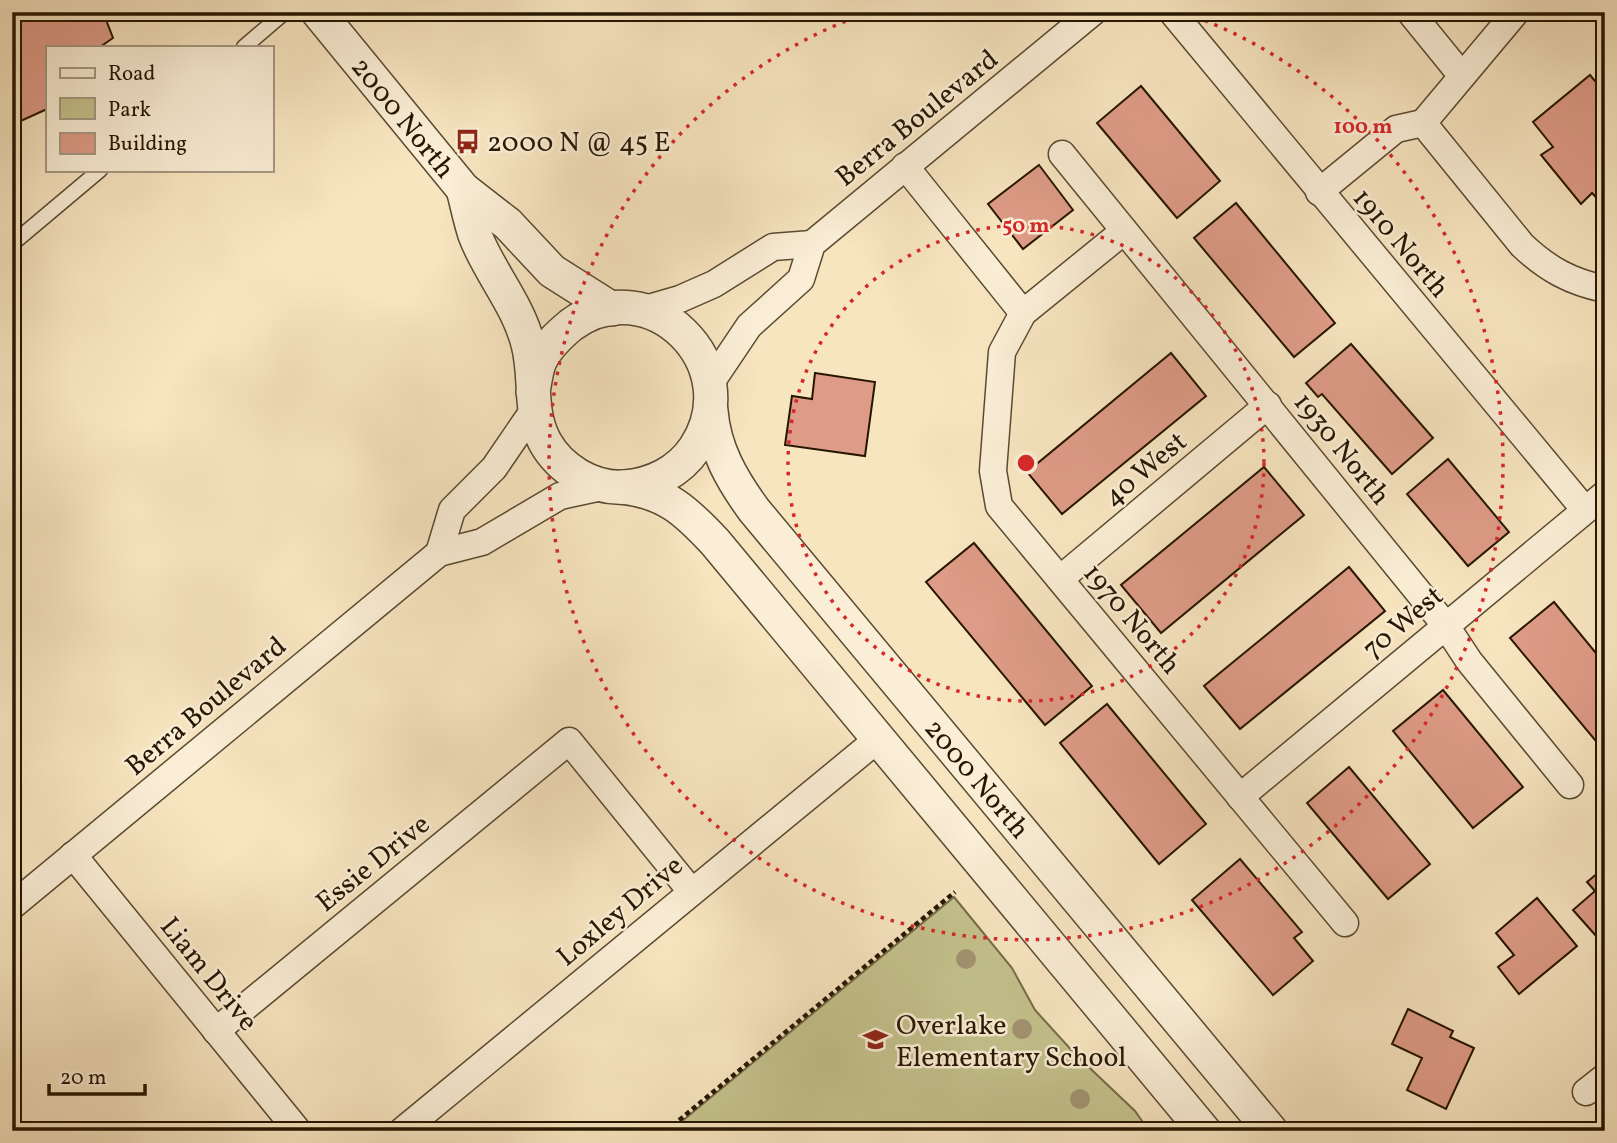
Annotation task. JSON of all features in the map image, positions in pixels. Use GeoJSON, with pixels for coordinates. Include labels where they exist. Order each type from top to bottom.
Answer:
{"type":"FeatureCollection","features":[{"type":"Feature","properties":{"kind":"street","name":"2000 North"},"geometry":{"type":"LineString","coordinates":[[318,12],[463,189],[508,224],[552,271],[627,309]]}},
{"type":"Feature","properties":{"kind":"street","name":"Berra Boulevard"},"geometry":{"type":"LineString","coordinates":[[812,244],[1093,12]]}},
{"type":"Feature","properties":{"kind":"street","name":"1910 North"},"geometry":{"type":"LineString","coordinates":[[1172,12],[1319,192],[1595,502]]}},
{"type":"Feature","properties":{"kind":"street"},"geometry":{"type":"LineString","coordinates":[[1410,12],[1462,76]]}},
{"type":"Feature","properties":{"kind":"street"},"geometry":{"type":"LineString","coordinates":[[1319,192],[1396,129],[1423,123],[1516,12]]}},
{"type":"Feature","properties":{"kind":"street"},"geometry":{"type":"LineString","coordinates":[[1423,123],[1522,245],[1539,262],[1560,275],[1605,289]]}},
{"type":"Feature","properties":{"kind":"street","name":"1930 North"},"geometry":{"type":"LineString","coordinates":[[1062,155],[1268,405],[1446,626],[1469,662],[1570,785]]}},
{"type":"Feature","properties":{"kind":"street"},"geometry":{"type":"LineString","coordinates":[[905,166],[1023,313],[1124,231]]}},
{"type":"Feature","properties":{"kind":"street","name":"2000 North"},"geometry":{"type":"LineString","coordinates":[[463,189],[475,236],[512,303],[528,345],[533,401]]}},
{"type":"Feature","properties":{"kind":"street"},"geometry":{"type":"LineString","coordinates":[[439,553],[452,510],[494,468],[533,401],[540,362],[557,336],[582,317],[680,299],[714,284],[774,247],[812,244],[801,279],[749,326],[710,398],[703,436],[689,457],[670,473],[647,484],[614,486],[584,479],[566,467],[551,451],[540,432],[533,401]]}},
{"type":"Feature","properties":{"kind":"street"},"geometry":{"type":"LineString","coordinates":[[627,309],[667,321],[688,337],[703,359],[710,398]]}},
{"type":"Feature","properties":{"kind":"street","name":"1970 North"},"geometry":{"type":"LineString","coordinates":[[1023,313],[1002,352],[993,471],[999,506],[1345,923]]}},
{"type":"Feature","properties":{"kind":"street","name":"2000 North"},"geometry":{"type":"LineString","coordinates":[[710,398],[712,427],[727,469],[754,510],[1271,1131]]}},
{"type":"Feature","properties":{"kind":"street","name":"40 West"},"geometry":{"type":"LineString","coordinates":[[1059,579],[1268,405]]}},
{"type":"Feature","properties":{"kind":"street","name":"2000 North"},"geometry":{"type":"LineString","coordinates":[[614,486],[647,490],[673,504],[695,522],[1204,1131]]}},
{"type":"Feature","properties":{"kind":"street","name":"Berra Boulevard"},"geometry":{"type":"LineString","coordinates":[[12,906],[439,553],[482,542],[560,496],[614,486]]}},
{"type":"Feature","properties":{"kind":"street","name":"70 West"},"geometry":{"type":"LineString","coordinates":[[1240,797],[1595,502]]}},
{"type":"Feature","properties":{"kind":"street","name":"Loxley Drive"},"geometry":{"type":"LineString","coordinates":[[402,1131],[878,739]]}},
{"type":"Feature","properties":{"kind":"street","name":"Essie Drive"},"geometry":{"type":"LineString","coordinates":[[216,1031],[569,741],[691,891]]}},
{"type":"Feature","properties":{"kind":"street","name":"Liam Drive"},"geometry":{"type":"LineString","coordinates":[[73,855],[298,1131]]}},
{"type":"Feature","properties":{"kind":"lane"},"geometry":{"type":"LineString","coordinates":[[245,46],[285,12]]}},
{"type":"Feature","properties":{"kind":"lane"},"geometry":{"type":"LineString","coordinates":[[12,244],[98,172]]}},
{"type":"Feature","properties":{"kind":"path"},"geometry":{"type":"LineString","coordinates":[[666,1131],[955,892]]}},
{"type":"Feature","properties":{"kind":"green space","name":"Overlake Elementary School"},"geometry":{"type":"Polygon","coordinates":[[[954,897],[1012,968],[1035,1010],[1075,1054],[1135,1111],[1149,1131],[670,1131],[954,897]]]}},
{"type":"Feature","properties":{"kind":"building"},"geometry":{"type":"Polygon","coordinates":[[[12,12],[103,12],[113,38],[101,46],[46,46],[46,109],[12,125],[12,12]]]}},
{"type":"Feature","properties":{"kind":"building"},"geometry":{"type":"Polygon","coordinates":[[[1590,75],[1605,93],[1605,207],[1592,193],[1581,204],[1541,155],[1553,147],[1533,122],[1590,75]]]}},
{"type":"Feature","properties":{"kind":"building"},"geometry":{"type":"Polygon","coordinates":[[[1141,86],[1220,181],[1177,218],[1097,123],[1141,86]]]}},
{"type":"Feature","properties":{"kind":"building"},"geometry":{"type":"Polygon","coordinates":[[[1039,165],[1073,210],[1023,249],[988,204],[1039,165]]]}},
{"type":"Feature","properties":{"kind":"building"},"geometry":{"type":"Polygon","coordinates":[[[1236,203],[1335,323],[1294,357],[1194,238],[1236,203]]]}},
{"type":"Feature","properties":{"kind":"building"},"geometry":{"type":"Polygon","coordinates":[[[1351,344],[1433,438],[1392,474],[1322,394],[1318,397],[1306,383],[1351,344]]]}},
{"type":"Feature","properties":{"kind":"building"},"geometry":{"type":"Polygon","coordinates":[[[1171,353],[1206,396],[1062,514],[1027,472],[1171,353]]]}},
{"type":"Feature","properties":{"kind":"building"},"geometry":{"type":"Polygon","coordinates":[[[815,373],[875,382],[865,456],[785,445],[792,396],[812,399],[815,373]]]}},
{"type":"Feature","properties":{"kind":"building"},"geometry":{"type":"Polygon","coordinates":[[[1448,459],[1509,532],[1468,566],[1407,494],[1448,459]]]}},
{"type":"Feature","properties":{"kind":"building"},"geometry":{"type":"Polygon","coordinates":[[[1264,467],[1304,515],[1161,633],[1121,585],[1264,467]]]}},
{"type":"Feature","properties":{"kind":"building"},"geometry":{"type":"Polygon","coordinates":[[[974,543],[1092,686],[1045,725],[926,582],[974,543]]]}},
{"type":"Feature","properties":{"kind":"building"},"geometry":{"type":"Polygon","coordinates":[[[1349,567],[1385,611],[1240,729],[1204,686],[1349,567]]]}},
{"type":"Feature","properties":{"kind":"building"},"geometry":{"type":"Polygon","coordinates":[[[1554,602],[1605,664],[1605,752],[1510,638],[1554,602]]]}},
{"type":"Feature","properties":{"kind":"building"},"geometry":{"type":"Polygon","coordinates":[[[1443,690],[1523,787],[1473,828],[1393,731],[1443,690]]]}},
{"type":"Feature","properties":{"kind":"building"},"geometry":{"type":"Polygon","coordinates":[[[1107,704],[1206,824],[1159,864],[1060,743],[1107,704]]]}},
{"type":"Feature","properties":{"kind":"building"},"geometry":{"type":"Polygon","coordinates":[[[1349,767],[1430,864],[1388,899],[1307,803],[1349,767]]]}},
{"type":"Feature","properties":{"kind":"building"},"geometry":{"type":"Polygon","coordinates":[[[1240,859],[1302,932],[1294,938],[1313,961],[1273,995],[1192,900],[1240,859]]]}},
{"type":"Feature","properties":{"kind":"building"},"geometry":{"type":"Polygon","coordinates":[[[1605,867],[1605,946],[1573,910],[1595,891],[1587,882],[1605,867]]]}},
{"type":"Feature","properties":{"kind":"building"},"geometry":{"type":"Polygon","coordinates":[[[1537,898],[1577,946],[1519,994],[1498,967],[1514,955],[1496,933],[1537,898]]]}},
{"type":"Feature","properties":{"kind":"building"},"geometry":{"type":"Polygon","coordinates":[[[1408,1009],[1453,1031],[1450,1037],[1474,1048],[1446,1109],[1407,1090],[1422,1058],[1392,1044],[1408,1009]]]}},
{"type":"Feature","properties":{"kind":"place","name":"2000 N @ 45 E"},"geometry":{"type":"Point","coordinates":[467,141]}},
{"type":"Feature","properties":{"kind":"place","name":"Overlake Elementary School"},"geometry":{"type":"Point","coordinates":[876,1040]}}]}
